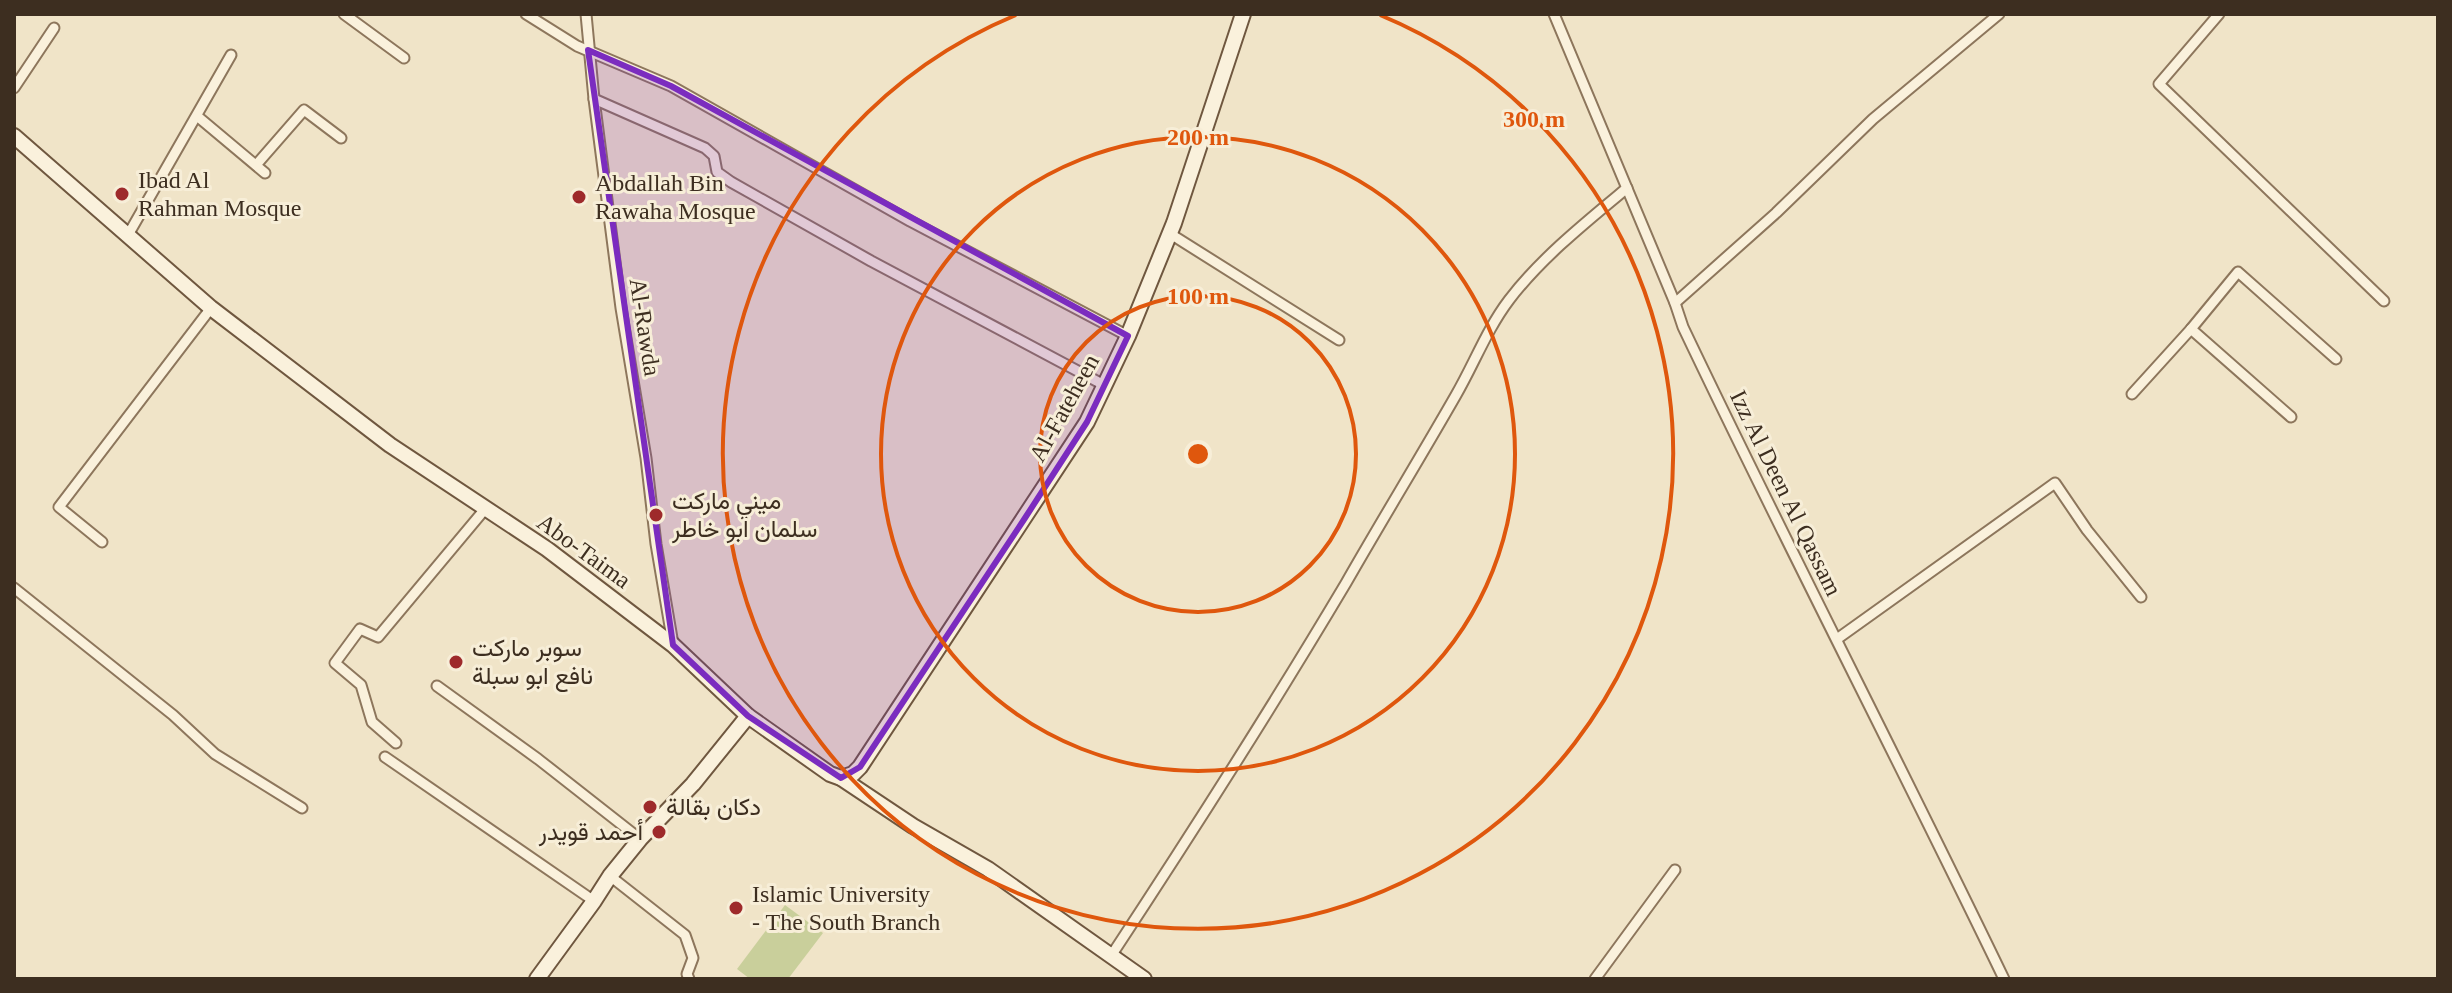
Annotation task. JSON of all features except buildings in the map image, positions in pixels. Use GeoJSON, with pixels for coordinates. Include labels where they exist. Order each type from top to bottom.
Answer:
{"type":"FeatureCollection","features":[{"type":"Feature","properties":{"kind":"street"},"geometry":{"type":"LineString","coordinates":[[344,14],[404,58]]}},
{"type":"Feature","properties":{"kind":"street"},"geometry":{"type":"LineString","coordinates":[[526,14],[577,46],[671,86],[910,221],[1128,336]]}},
{"type":"Feature","properties":{"kind":"street","name":"Al-Rawda"},"geometry":{"type":"LineString","coordinates":[[586,14],[621,308],[673,645]]}},
{"type":"Feature","properties":{"kind":"street","name":"Al-Fateheen"},"geometry":{"type":"LineString","coordinates":[[841,778],[853,774],[860,767],[1087,422],[1128,336],[1169,233],[1243,14]]}},
{"type":"Feature","properties":{"kind":"street","name":"Izz Al Deen Al Qassam"},"geometry":{"type":"LineString","coordinates":[[1554,14],[1683,327],[1771,512],[2004,979]]}},
{"type":"Feature","properties":{"kind":"street"},"geometry":{"type":"LineString","coordinates":[[1675,303],[1776,213],[1873,119],[1999,14]]}},
{"type":"Feature","properties":{"kind":"street"},"geometry":{"type":"LineString","coordinates":[[2219,14],[2159,84],[2384,301]]}},
{"type":"Feature","properties":{"kind":"street"},"geometry":{"type":"LineString","coordinates":[[14,88],[54,28]]}},
{"type":"Feature","properties":{"kind":"street"},"geometry":{"type":"LineString","coordinates":[[128,235],[231,55]]}},
{"type":"Feature","properties":{"kind":"street"},"geometry":{"type":"LineString","coordinates":[[594,99],[705,148],[714,156],[717,172],[731,182],[871,261],[1104,385]]}},
{"type":"Feature","properties":{"kind":"street"},"geometry":{"type":"LineString","coordinates":[[256,165],[304,110],[341,138]]}},
{"type":"Feature","properties":{"kind":"street"},"geometry":{"type":"LineString","coordinates":[[197,116],[265,173]]}},
{"type":"Feature","properties":{"kind":"street","name":"Abo-Taima"},"geometry":{"type":"LineString","coordinates":[[14,136],[211,308],[390,445],[547,549],[673,645],[748,716],[830,774],[988,869],[1144,979]]}},
{"type":"Feature","properties":{"kind":"street"},"geometry":{"type":"LineString","coordinates":[[1111,956],[1230,775],[1453,400],[1496,318],[1511,297],[1569,237],[1627,188]]}},
{"type":"Feature","properties":{"kind":"street"},"geometry":{"type":"LineString","coordinates":[[1169,233],[1339,340]]}},
{"type":"Feature","properties":{"kind":"street"},"geometry":{"type":"LineString","coordinates":[[2132,394],[2238,272],[2336,359]]}},
{"type":"Feature","properties":{"kind":"street"},"geometry":{"type":"LineString","coordinates":[[102,542],[59,507],[211,308]]}},
{"type":"Feature","properties":{"kind":"street"},"geometry":{"type":"LineString","coordinates":[[2191,329],[2291,417]]}},
{"type":"Feature","properties":{"kind":"street"},"geometry":{"type":"LineString","coordinates":[[1837,639],[2055,483],[2087,530],[2141,597]]}},
{"type":"Feature","properties":{"kind":"street"},"geometry":{"type":"LineString","coordinates":[[396,743],[372,722],[361,685],[335,663],[360,629],[378,637],[485,509]]}},
{"type":"Feature","properties":{"kind":"street"},"geometry":{"type":"LineString","coordinates":[[14,588],[173,715],[215,754],[302,808]]}},
{"type":"Feature","properties":{"kind":"street"},"geometry":{"type":"LineString","coordinates":[[437,686],[538,759],[640,839]]}},
{"type":"Feature","properties":{"kind":"street"},"geometry":{"type":"LineString","coordinates":[[537,979],[610,876],[640,839],[693,784],[748,716]]}},
{"type":"Feature","properties":{"kind":"street"},"geometry":{"type":"LineString","coordinates":[[385,757],[594,901]]}},
{"type":"Feature","properties":{"kind":"street"},"geometry":{"type":"LineString","coordinates":[[1595,979],[1675,870]]}},
{"type":"Feature","properties":{"kind":"street"},"geometry":{"type":"LineString","coordinates":[[610,876],[685,935],[693,958],[687,974],[689,979]]}},
{"type":"Feature","properties":{"kind":"highlighted area"},"geometry":{"type":"Polygon","coordinates":[[[588,50],[671,86],[1128,336],[1087,422],[1025,518],[860,767],[841,778],[748,716],[673,645],[588,50]]]}},
{"type":"Feature","properties":{"kind":"green space"},"geometry":{"type":"Polygon","coordinates":[[[785,905],[823,933],[788,979],[750,979],[737,969],[785,905]]]}},
{"type":"Feature","properties":{"kind":"place","name":"Ibad Al Rahman Mosque"},"geometry":{"type":"Point","coordinates":[122,194]}},
{"type":"Feature","properties":{"kind":"place","name":"Abdallah Bin Rawaha Mosque"},"geometry":{"type":"Point","coordinates":[579,197]}},
{"type":"Feature","properties":{"kind":"place","name":"ميني ماركت سلمان ابو خاطر"},"geometry":{"type":"Point","coordinates":[656,515]}},
{"type":"Feature","properties":{"kind":"place","name":"سوبر ماركت نافع ابو سبلة"},"geometry":{"type":"Point","coordinates":[456,662]}},
{"type":"Feature","properties":{"kind":"place","name":"دكان بقالة"},"geometry":{"type":"Point","coordinates":[650,807]}},
{"type":"Feature","properties":{"kind":"place","name":"أحمد قويدر"},"geometry":{"type":"Point","coordinates":[659,832]}},
{"type":"Feature","properties":{"kind":"place","name":"Islamic University - The South Branch"},"geometry":{"type":"Point","coordinates":[736,908]}}]}
